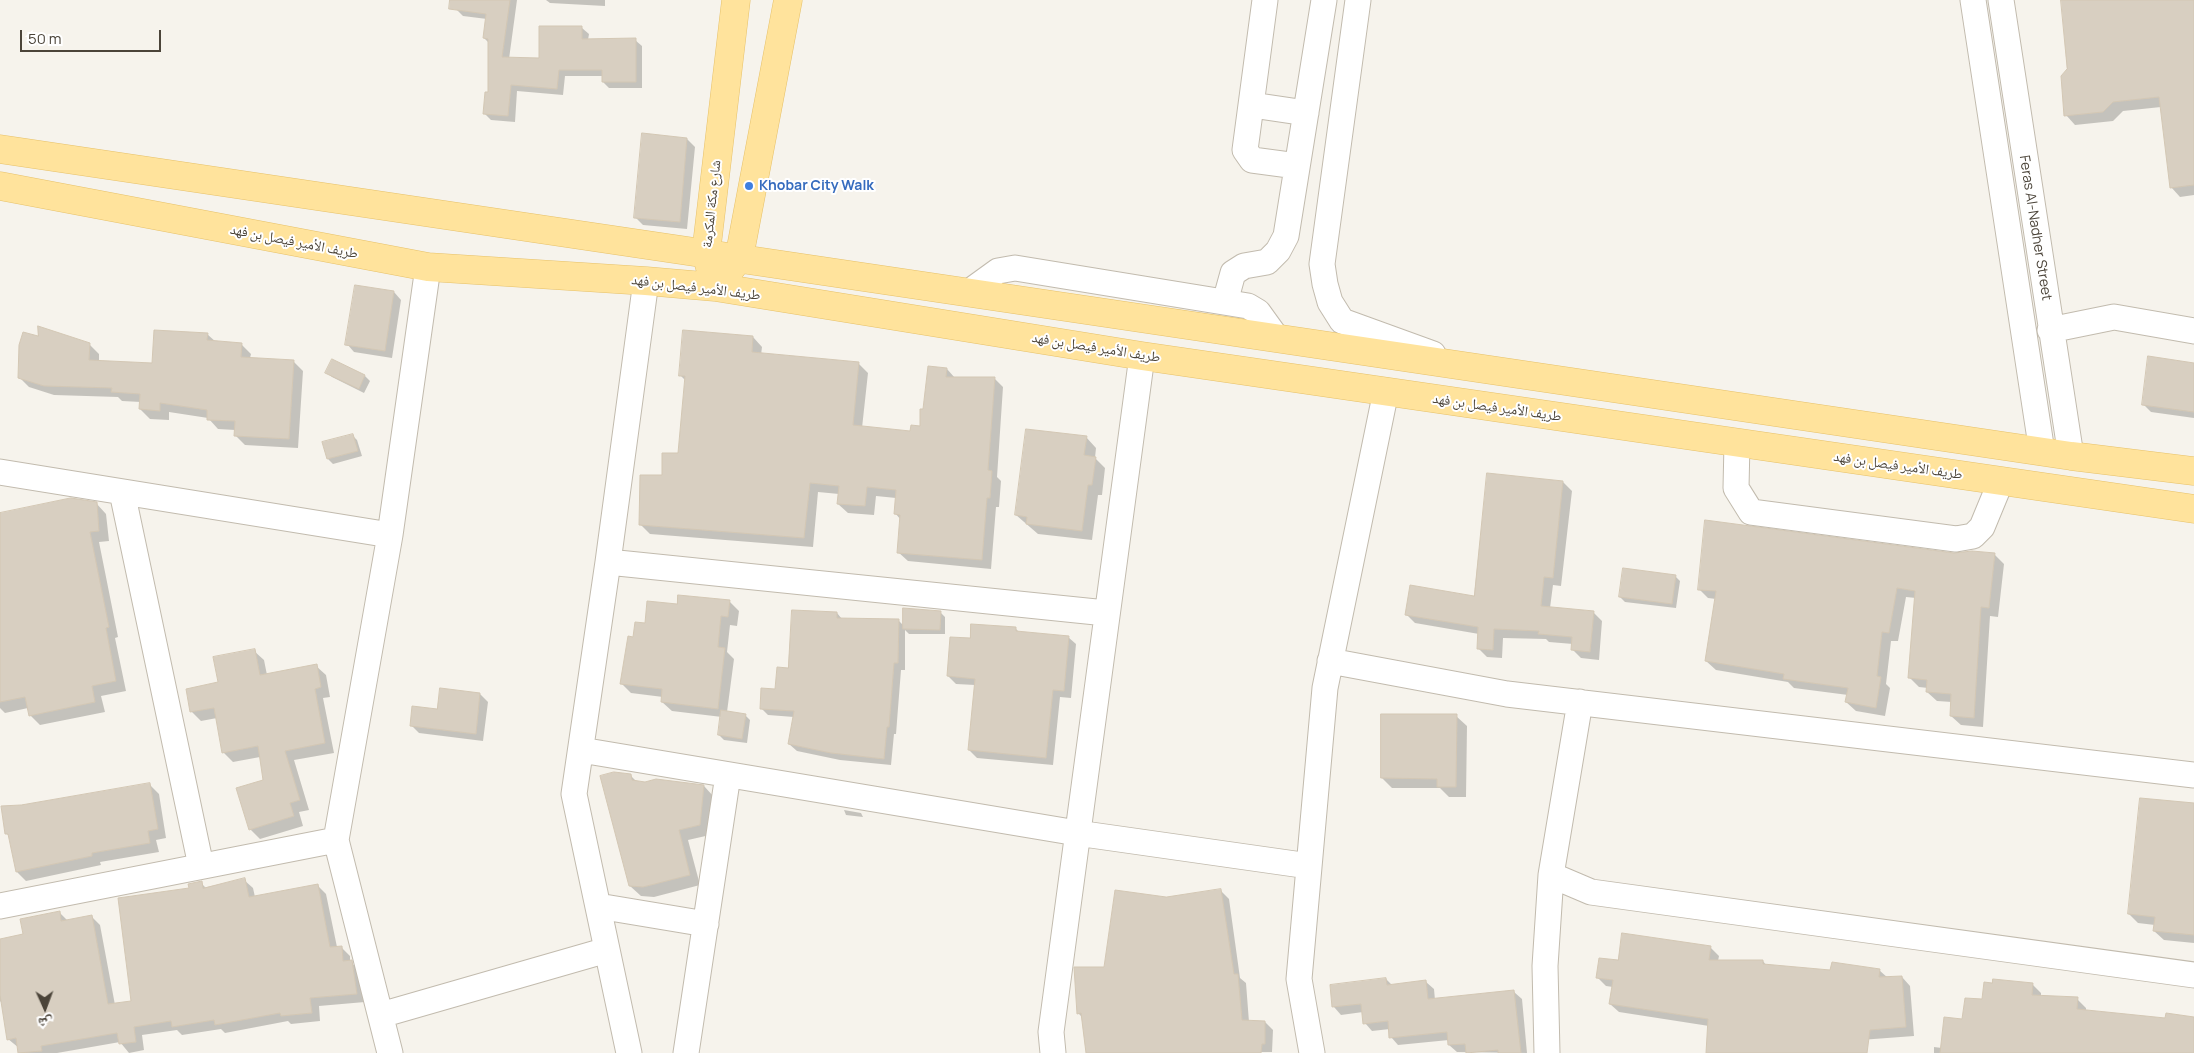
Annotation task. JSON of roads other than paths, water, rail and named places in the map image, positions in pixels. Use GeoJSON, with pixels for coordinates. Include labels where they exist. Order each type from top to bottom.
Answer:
{"type":"FeatureCollection","features":[{"type":"Feature","properties":{"kind":"main road","name":"شارع مكة المكرمة"},"geometry":{"type":"LineString","coordinates":[[715,288],[706,253],[736,0]]}},
{"type":"Feature","properties":{"kind":"main road"},"geometry":{"type":"LineString","coordinates":[[715,288],[740,258],[788,0]]}},
{"type":"Feature","properties":{"kind":"main road"},"geometry":{"type":"LineString","coordinates":[[0,149],[2042,452],[2194,471]]}},
{"type":"Feature","properties":{"kind":"main road","name":"طريف الأمير فيصل بن فهد"},"geometry":{"type":"LineString","coordinates":[[0,186],[428,267],[646,281],[715,288],[1142,356],[2194,509]]}},
{"type":"Feature","properties":{"kind":"street"},"geometry":{"type":"LineString","coordinates":[[1265,0],[1245,150],[1252,160],[1297,166]]}},
{"type":"Feature","properties":{"kind":"street"},"geometry":{"type":"LineString","coordinates":[[1225,302],[1233,272],[1244,266],[1267,262],[1278,251],[1286,236],[1324,0]]}},
{"type":"Feature","properties":{"kind":"street"},"geometry":{"type":"LineString","coordinates":[[1358,0],[1322,264],[1330,302],[1342,321],[1463,365]]}},
{"type":"Feature","properties":{"kind":"street","name":"Feras Al-Nadher Street"},"geometry":{"type":"LineString","coordinates":[[1973,0],[2042,452]]}},
{"type":"Feature","properties":{"kind":"street","name":"Feras Al-Nadher Street"},"geometry":{"type":"LineString","coordinates":[[2000,0],[2071,456]]}},
{"type":"Feature","properties":{"kind":"street"},"geometry":{"type":"LineString","coordinates":[[1252,105],[1306,113]]}},
{"type":"Feature","properties":{"kind":"street"},"geometry":{"type":"LineString","coordinates":[[390,1053],[336,840],[390,535],[428,267]]}},
{"type":"Feature","properties":{"kind":"street"},"geometry":{"type":"LineString","coordinates":[[969,292],[998,271],[1015,268],[1248,306],[1258,312],[1276,337]]}},
{"type":"Feature","properties":{"kind":"street"},"geometry":{"type":"LineString","coordinates":[[629,1053],[574,794],[646,281]]}},
{"type":"Feature","properties":{"kind":"street"},"geometry":{"type":"LineString","coordinates":[[2050,330],[2114,317],[2194,331]]}},
{"type":"Feature","properties":{"kind":"street"},"geometry":{"type":"LineString","coordinates":[[1054,1053],[1051,1032],[1142,356]]}},
{"type":"Feature","properties":{"kind":"street"},"geometry":{"type":"LineString","coordinates":[[1312,1053],[1299,979],[1325,688],[1386,392]]}},
{"type":"Feature","properties":{"kind":"street"},"geometry":{"type":"LineString","coordinates":[[1737,443],[1736,488],[1751,512],[1956,539],[1974,536],[1982,527],[2001,481]]}},
{"type":"Feature","properties":{"kind":"street"},"geometry":{"type":"LineString","coordinates":[[0,472],[390,535]]}},
{"type":"Feature","properties":{"kind":"street"},"geometry":{"type":"LineString","coordinates":[[122,492],[201,866]]}},
{"type":"Feature","properties":{"kind":"street"},"geometry":{"type":"LineString","coordinates":[[608,562],[1106,613]]}},
{"type":"Feature","properties":{"kind":"street"},"geometry":{"type":"LineString","coordinates":[[1330,661],[1508,694],[1857,737],[2194,775]]}},
{"type":"Feature","properties":{"kind":"street"},"geometry":{"type":"LineString","coordinates":[[1547,1053],[1545,966],[1551,874],[1580,702]]}},
{"type":"Feature","properties":{"kind":"street"},"geometry":{"type":"LineString","coordinates":[[581,750],[1077,833],[1309,866]]}},
{"type":"Feature","properties":{"kind":"street"},"geometry":{"type":"LineString","coordinates":[[686,1053],[728,775]]}},
{"type":"Feature","properties":{"kind":"street"},"geometry":{"type":"LineString","coordinates":[[0,906],[336,840]]}},
{"type":"Feature","properties":{"kind":"street"},"geometry":{"type":"LineString","coordinates":[[1551,874],[1591,892],[2194,975]]}},
{"type":"Feature","properties":{"kind":"street"},"geometry":{"type":"LineString","coordinates":[[598,906],[706,924]]}},
{"type":"Feature","properties":{"kind":"street"},"geometry":{"type":"LineString","coordinates":[[380,1015],[607,950]]}},
{"type":"Feature","properties":{"kind":"place","name":"Khobar City Walk"},"geometry":{"type":"Point","coordinates":[749,186]}}]}
